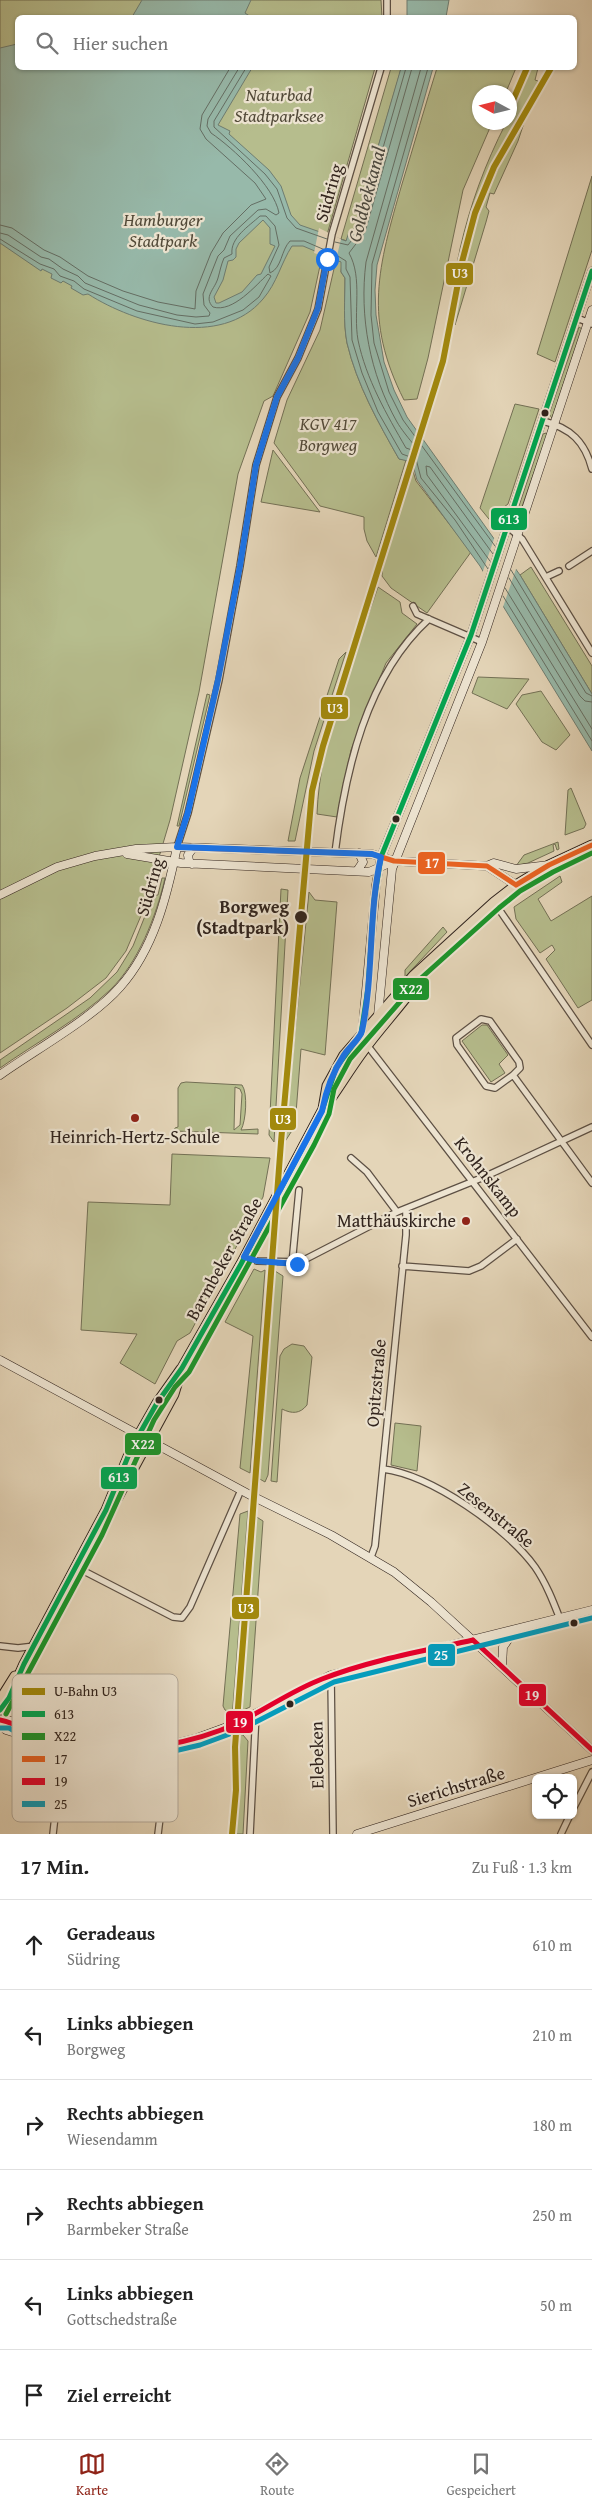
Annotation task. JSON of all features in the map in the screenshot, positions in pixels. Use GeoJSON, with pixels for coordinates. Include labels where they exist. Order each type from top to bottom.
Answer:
{"type":"FeatureCollection","features":[{"type":"Feature","properties":{"kind":"main road","name":"Barmbeker Straße"},"geometry":{"type":"LineString","coordinates":[[322,1111],[327,1086],[344,1055],[414,975],[430,964],[494,902],[516,885],[549,865],[592,844]]}},
{"type":"Feature","properties":{"kind":"main road","name":"Barmbeker Straße"},"geometry":{"type":"LineString","coordinates":[[17,1674],[108,1509],[126,1460],[139,1434],[161,1395],[182,1368],[322,1111],[367,1046],[420,981],[430,964]]}},
{"type":"Feature","properties":{"kind":"main road","name":"Barmbeker Straße"},"geometry":{"type":"LineString","coordinates":[[108,1509],[118,1497],[174,1394],[182,1368]]}},
{"type":"Feature","properties":{"kind":"main road","name":"Barmbeker Straße"},"geometry":{"type":"LineString","coordinates":[[20,1674],[24,1664]]}},
{"type":"Feature","properties":{"kind":"main road","name":"Barmbeker Straße"},"geometry":{"type":"LineString","coordinates":[[0,1700],[12,1682]]}},
{"type":"Feature","properties":{"kind":"main road","name":"Barmbeker Straße"},"geometry":{"type":"LineString","coordinates":[[0,1710],[12,1691]]}},
{"type":"Feature","properties":{"kind":"street"},"geometry":{"type":"LineString","coordinates":[[387,0],[387,15]]}},
{"type":"Feature","properties":{"kind":"street","name":"Südring"},"geometry":{"type":"LineString","coordinates":[[0,1075],[94,1010],[120,988],[139,960],[161,912],[188,812],[218,680],[237,583],[256,465],[277,397],[298,358],[318,308],[332,234],[380,70]]}},
{"type":"Feature","properties":{"kind":"street"},"geometry":{"type":"LineString","coordinates":[[362,1034],[378,869],[381,857],[470,636],[592,271]]}},
{"type":"Feature","properties":{"kind":"street"},"geometry":{"type":"LineString","coordinates":[[367,1046],[378,1016],[390,877],[394,861],[482,642],[554,424],[590,323],[592,310]]}},
{"type":"Feature","properties":{"kind":"street"},"geometry":{"type":"LineString","coordinates":[[577,318],[590,323]]}},
{"type":"Feature","properties":{"kind":"street"},"geometry":{"type":"LineString","coordinates":[[543,421],[554,424],[572,434],[591,459],[592,469]]}},
{"type":"Feature","properties":{"kind":"street"},"geometry":{"type":"LineString","coordinates":[[508,527],[518,533],[592,653]]}},
{"type":"Feature","properties":{"kind":"street"},"geometry":{"type":"LineString","coordinates":[[569,566],[592,551]]}},
{"type":"Feature","properties":{"kind":"street"},"geometry":{"type":"LineString","coordinates":[[546,578],[559,571]]}},
{"type":"Feature","properties":{"kind":"street"},"geometry":{"type":"LineString","coordinates":[[413,606],[417,614],[482,642]]}},
{"type":"Feature","properties":{"kind":"street"},"geometry":{"type":"LineString","coordinates":[[336,853],[348,774],[366,722],[395,659],[414,634],[429,620]]}},
{"type":"Feature","properties":{"kind":"street"},"geometry":{"type":"LineString","coordinates":[[0,895],[57,866],[95,856],[136,849],[177,847],[359,854],[394,861],[487,866],[494,863],[516,869],[549,865]]}},
{"type":"Feature","properties":{"kind":"street"},"geometry":{"type":"LineString","coordinates":[[192,864],[189,861],[188,855],[193,848]]}},
{"type":"Feature","properties":{"kind":"street"},"geometry":{"type":"LineString","coordinates":[[121,853],[192,864],[369,872],[394,861]]}},
{"type":"Feature","properties":{"kind":"street"},"geometry":{"type":"LineString","coordinates":[[358,871],[363,862],[359,854]]}},
{"type":"Feature","properties":{"kind":"street"},"geometry":{"type":"LineString","coordinates":[[487,866],[516,885]]}},
{"type":"Feature","properties":{"kind":"street"},"geometry":{"type":"LineString","coordinates":[[494,902],[592,1046]]}},
{"type":"Feature","properties":{"kind":"street"},"geometry":{"type":"LineString","coordinates":[[381,984],[386,992],[397,994]]}},
{"type":"Feature","properties":{"kind":"street"},"geometry":{"type":"LineString","coordinates":[[481,1019],[488,1020],[519,1062],[520,1068],[513,1075],[496,1088],[489,1088],[457,1044],[456,1038],[481,1019]]}},
{"type":"Feature","properties":{"kind":"street","name":"Krohnskamp"},"geometry":{"type":"LineString","coordinates":[[362,1034],[367,1046],[592,1337]]}},
{"type":"Feature","properties":{"kind":"street"},"geometry":{"type":"LineString","coordinates":[[513,1075],[592,1183]]}},
{"type":"Feature","properties":{"kind":"street"},"geometry":{"type":"LineString","coordinates":[[244,1257],[257,1261],[292,1264],[300,1262],[397,1212],[406,1210],[592,1127]]}},
{"type":"Feature","properties":{"kind":"street"},"geometry":{"type":"LineString","coordinates":[[351,1158],[367,1172],[397,1212]]}},
{"type":"Feature","properties":{"kind":"street"},"geometry":{"type":"LineString","coordinates":[[292,1264],[299,1190]]}},
{"type":"Feature","properties":{"kind":"street","name":"Opitzstraße"},"geometry":{"type":"LineString","coordinates":[[371,1557],[375,1546],[383,1469],[406,1210]]}},
{"type":"Feature","properties":{"kind":"street"},"geometry":{"type":"LineString","coordinates":[[402,1266],[469,1271],[482,1266],[517,1239]]}},
{"type":"Feature","properties":{"kind":"street"},"geometry":{"type":"LineString","coordinates":[[0,1360],[241,1490],[371,1557],[416,1589],[592,1750]]}},
{"type":"Feature","properties":{"kind":"street","name":"Zesenstraße"},"geometry":{"type":"LineString","coordinates":[[383,1469],[410,1474],[442,1490],[505,1536],[534,1566],[548,1589],[560,1619]]}},
{"type":"Feature","properties":{"kind":"street"},"geometry":{"type":"LineString","coordinates":[[76,1567],[174,1617],[182,1618],[190,1607],[241,1490]]}},
{"type":"Feature","properties":{"kind":"street"},"geometry":{"type":"LineString","coordinates":[[178,1743],[197,1738],[256,1713],[331,1675],[379,1661],[514,1631],[592,1610]]}},
{"type":"Feature","properties":{"kind":"street"},"geometry":{"type":"LineString","coordinates":[[502,1667],[503,1647],[514,1631]]}},
{"type":"Feature","properties":{"kind":"street"},"geometry":{"type":"LineString","coordinates":[[0,1646],[18,1648],[34,1646]]}},
{"type":"Feature","properties":{"kind":"street","name":"Elebeken"},"geometry":{"type":"LineString","coordinates":[[331,1675],[333,1834]]}},
{"type":"Feature","properties":{"kind":"street"},"geometry":{"type":"LineString","coordinates":[[250,1834],[256,1713]]}},
{"type":"Feature","properties":{"kind":"street"},"geometry":{"type":"LineString","coordinates":[[0,1725],[12,1731]]}},
{"type":"Feature","properties":{"kind":"street","name":"Sierichstraße"},"geometry":{"type":"LineString","coordinates":[[357,1834],[592,1760]]}},
{"type":"Feature","properties":{"kind":"street"},"geometry":{"type":"LineString","coordinates":[[577,1802],[592,1772]]}},
{"type":"Feature","properties":{"kind":"street"},"geometry":{"type":"LineString","coordinates":[[561,1834],[568,1819]]}},
{"type":"Feature","properties":{"kind":"green space","name":"Hamburger Stadtpark"},"geometry":{"type":"Polygon","coordinates":[[[0,0],[381,0],[382,15],[15,15],[15,70],[374,70],[326,238],[310,312],[273,396],[264,401],[238,474],[199,692],[170,820],[143,911],[126,951],[106,978],[67,1008],[0,1053],[0,0]]]}},
{"type":"Feature","properties":{"kind":"green space"},"geometry":{"type":"Polygon","coordinates":[[[390,70],[401,70],[354,229],[347,241],[341,239],[390,70]]]}},
{"type":"Feature","properties":{"kind":"green space"},"geometry":{"type":"Polygon","coordinates":[[[436,70],[515,70],[509,85],[472,85],[472,130],[489,130],[463,190],[428,358],[417,399],[404,400],[391,371],[383,344],[379,318],[381,267],[394,214],[436,70]]]}},
{"type":"Feature","properties":{"kind":"green space"},"geometry":{"type":"Polygon","coordinates":[[[528,70],[538,70],[535,80],[538,81],[518,141],[494,194],[490,193],[486,207],[489,211],[455,325],[455,315],[465,263],[482,205],[498,168],[518,131],[517,97],[528,70]]]}},
{"type":"Feature","properties":{"kind":"green space"},"geometry":{"type":"Polygon","coordinates":[[[503,130],[512,130],[493,161],[485,179],[471,217],[457,275],[457,263],[468,217],[491,154],[503,130]]]}},
{"type":"Feature","properties":{"kind":"green space"},"geometry":{"type":"Polygon","coordinates":[[[592,176],[592,250],[555,362],[537,354],[592,176]]]}},
{"type":"Feature","properties":{"kind":"green space","name":"KGV 417 Borgweg"},"geometry":{"type":"Polygon","coordinates":[[[336,260],[342,262],[341,272],[345,278],[346,335],[356,374],[376,417],[399,459],[406,460],[376,557],[367,541],[364,517],[320,506],[274,443],[287,400],[320,330],[336,260]]]}},
{"type":"Feature","properties":{"kind":"green space"},"geometry":{"type":"Polygon","coordinates":[[[579,327],[582,329],[552,418],[549,414],[579,327]]]}},
{"type":"Feature","properties":{"kind":"green space"},"geometry":{"type":"Polygon","coordinates":[[[515,404],[539,409],[508,504],[504,507],[497,529],[480,508],[515,404]]]}},
{"type":"Feature","properties":{"kind":"green space"},"geometry":{"type":"Polygon","coordinates":[[[546,433],[547,435],[517,521],[515,518],[543,434],[546,433]]]}},
{"type":"Feature","properties":{"kind":"green space","name":"KGV 417 Borgweg"},"geometry":{"type":"Polygon","coordinates":[[[273,450],[320,512],[261,502],[273,450]]]}},
{"type":"Feature","properties":{"kind":"green space"},"geometry":{"type":"Polygon","coordinates":[[[412,468],[416,481],[471,552],[427,613],[391,588],[382,576],[383,565],[412,468]]]}},
{"type":"Feature","properties":{"kind":"green space"},"geometry":{"type":"Polygon","coordinates":[[[531,567],[592,666],[592,694],[520,575],[531,567]]]}},
{"type":"Feature","properties":{"kind":"green space"},"geometry":{"type":"Polygon","coordinates":[[[378,587],[400,602],[402,613],[417,624],[386,663],[351,750],[337,817],[317,814],[319,785],[331,727],[378,587]]]}},
{"type":"Feature","properties":{"kind":"green space"},"geometry":{"type":"Polygon","coordinates":[[[346,652],[314,751],[295,841],[288,841],[300,778],[339,659],[346,652]]]}},
{"type":"Feature","properties":{"kind":"green space"},"geometry":{"type":"Polygon","coordinates":[[[478,677],[529,679],[507,709],[472,693],[478,677]]]}},
{"type":"Feature","properties":{"kind":"green space"},"geometry":{"type":"Polygon","coordinates":[[[541,691],[570,735],[556,750],[542,742],[516,704],[522,695],[541,691]]]}},
{"type":"Feature","properties":{"kind":"green space"},"geometry":{"type":"Polygon","coordinates":[[[207,694],[210,695],[179,826],[177,826],[207,694]]]}},
{"type":"Feature","properties":{"kind":"green space"},"geometry":{"type":"Polygon","coordinates":[[[571,788],[586,824],[584,828],[565,835],[568,790],[571,788]]]}},
{"type":"Feature","properties":{"kind":"green space"},"geometry":{"type":"Polygon","coordinates":[[[558,842],[559,849],[557,850],[555,844],[553,845],[554,851],[528,863],[516,866],[524,855],[558,842]]]}},
{"type":"Feature","properties":{"kind":"green space"},"geometry":{"type":"Polygon","coordinates":[[[560,876],[562,882],[538,899],[551,921],[592,896],[592,1000],[578,1008],[546,959],[555,950],[552,945],[540,953],[516,919],[514,907],[560,876]]]}},
{"type":"Feature","properties":{"kind":"green space"},"geometry":{"type":"Polygon","coordinates":[[[162,878],[165,878],[157,908],[145,938],[120,979],[85,1011],[0,1068],[0,1060],[90,998],[117,972],[133,946],[153,896],[158,895],[162,878]]]}},
{"type":"Feature","properties":{"kind":"green space"},"geometry":{"type":"Polygon","coordinates":[[[281,889],[288,890],[274,1142],[269,1135],[281,889]]]}},
{"type":"Feature","properties":{"kind":"green space"},"geometry":{"type":"Polygon","coordinates":[[[309,892],[315,900],[337,902],[325,1055],[301,1049],[295,1126],[284,1143],[309,892]]]}},
{"type":"Feature","properties":{"kind":"green space"},"geometry":{"type":"Polygon","coordinates":[[[443,927],[447,932],[405,977],[405,970],[443,927]]]}},
{"type":"Feature","properties":{"kind":"green space"},"geometry":{"type":"Polygon","coordinates":[[[482,1025],[487,1025],[508,1055],[499,1064],[505,1073],[491,1082],[462,1041],[482,1025]]]}},
{"type":"Feature","properties":{"kind":"green space"},"geometry":{"type":"Polygon","coordinates":[[[181,1083],[242,1085],[246,1107],[241,1130],[258,1129],[258,1134],[174,1131],[178,1127],[178,1088],[181,1083]],[[235,1087],[234,1130],[240,1125],[242,1094],[240,1089],[235,1087]]]}},
{"type":"Feature","properties":{"kind":"green space"},"geometry":{"type":"Polygon","coordinates":[[[172,1154],[270,1158],[263,1197],[190,1333],[177,1341],[155,1384],[120,1363],[137,1334],[81,1330],[88,1202],[170,1205],[172,1154]]]}},
{"type":"Feature","properties":{"kind":"green space"},"geometry":{"type":"Polygon","coordinates":[[[254,1269],[261,1272],[265,1270],[250,1473],[240,1468],[253,1336],[225,1322],[254,1269]]]}},
{"type":"Feature","properties":{"kind":"green space"},"geometry":{"type":"Polygon","coordinates":[[[275,1271],[283,1276],[268,1475],[265,1482],[258,1478],[275,1271]]]}},
{"type":"Feature","properties":{"kind":"green space"},"geometry":{"type":"Polygon","coordinates":[[[292,1344],[304,1346],[312,1357],[307,1405],[302,1410],[296,1412],[282,1409],[277,1482],[271,1481],[280,1356],[284,1349],[292,1344]]]}},
{"type":"Feature","properties":{"kind":"green space"},"geometry":{"type":"Polygon","coordinates":[[[395,1423],[421,1426],[417,1471],[391,1465],[395,1423]]]}},
{"type":"Feature","properties":{"kind":"green space"},"geometry":{"type":"Polygon","coordinates":[[[248,1511],[232,1713],[225,1710],[223,1706],[240,1514],[248,1511]]]}},
{"type":"Feature","properties":{"kind":"green space"},"geometry":{"type":"Polygon","coordinates":[[[255,1516],[263,1521],[250,1707],[241,1711],[255,1516]]]}},
{"type":"Feature","properties":{"kind":"green space"},"geometry":{"type":"Polygon","coordinates":[[[239,1734],[243,1735],[248,1741],[243,1834],[235,1834],[239,1734]]]}},
{"type":"Feature","properties":{"kind":"water"},"geometry":{"type":"Polygon","coordinates":[[[142,0],[251,0],[245,13],[248,15],[133,15],[142,0]]]}},
{"type":"Feature","properties":{"kind":"water"},"geometry":{"type":"Polygon","coordinates":[[[407,0],[449,0],[446,15],[407,15],[407,0]]]}},
{"type":"Feature","properties":{"kind":"water","name":"Goldbekkanal"},"geometry":{"type":"Polygon","coordinates":[[[15,44],[15,70],[251,70],[218,125],[230,131],[229,134],[269,170],[281,186],[291,215],[300,225],[346,241],[349,232],[354,229],[400,70],[432,70],[377,265],[376,315],[384,362],[394,390],[407,417],[520,575],[592,694],[592,751],[480,566],[417,480],[412,462],[399,459],[376,417],[356,374],[347,343],[345,278],[341,272],[341,262],[303,246],[292,246],[268,293],[245,314],[225,324],[202,327],[177,326],[153,322],[107,305],[88,294],[83,295],[63,281],[61,283],[51,278],[52,274],[42,269],[41,271],[0,243],[0,48],[15,44]],[[263,220],[239,243],[236,249],[236,257],[228,261],[223,280],[214,297],[216,303],[242,292],[257,275],[261,274],[275,246],[270,244],[270,228],[263,220]]]}},
{"type":"Feature","properties":{"kind":"pier"},"geometry":{"type":"Polygon","coordinates":[[[319,228],[341,239],[336,260],[314,253],[319,228]]]}},
{"type":"Feature","properties":{"kind":"pier"},"geometry":{"type":"Polygon","coordinates":[[[495,536],[517,566],[502,610],[482,574],[495,536]]]}},
{"type":"Feature","properties":{"kind":"metro line","name":"U3"},"geometry":{"type":"LineString","coordinates":[[517,91],[526,70]]}},
{"type":"Feature","properties":{"kind":"metro line","name":"U3"},"geometry":{"type":"LineString","coordinates":[[232,1834],[236,1790],[235,1747],[281,1142],[312,791],[323,746],[443,361],[462,262],[475,213],[494,167],[550,70]]}},
{"type":"Feature","properties":{"kind":"transit line","name":"613"},"geometry":{"type":"LineString","coordinates":[[20,1674],[106,1510],[132,1447],[157,1403],[182,1368],[241,1264],[322,1111],[336,1068],[361,1034],[368,988],[374,900],[381,857],[471,635],[592,271]]}},
{"type":"Feature","properties":{"kind":"transit line","name":"17"},"geometry":{"type":"LineString","coordinates":[[516,885],[549,865],[592,845]]}},
{"type":"Feature","properties":{"kind":"transit line","name":"17"},"geometry":{"type":"LineString","coordinates":[[193,848],[372,854],[394,861],[487,866],[516,885]]}},
{"type":"Feature","properties":{"kind":"transit line","name":"X22"},"geometry":{"type":"LineString","coordinates":[[27,1674],[102,1535],[154,1420],[175,1387],[189,1372],[314,1145],[329,1114],[334,1089],[350,1059],[419,980],[499,908],[520,891],[592,853]]}},
{"type":"Feature","properties":{"kind":"transit line","name":"25"},"geometry":{"type":"LineString","coordinates":[[178,1750],[200,1745],[238,1731],[334,1682],[592,1618]]}},
{"type":"Feature","properties":{"kind":"transit line","name":"19"},"geometry":{"type":"LineString","coordinates":[[473,1640],[592,1750]]}},
{"type":"Feature","properties":{"kind":"transit line","name":"19"},"geometry":{"type":"LineString","coordinates":[[178,1742],[238,1723],[301,1689],[341,1672],[397,1656],[473,1640]]}},
{"type":"Feature","properties":{"kind":"transit line","name":"613"},"geometry":{"type":"LineString","coordinates":[[0,1710],[12,1691]]}},
{"type":"Feature","properties":{"kind":"transit line","name":"X22"},"geometry":{"type":"LineString","coordinates":[[6,1714],[12,1703]]}},
{"type":"Feature","properties":{"kind":"transit line","name":"19"},"geometry":{"type":"LineString","coordinates":[[0,1720],[12,1724]]}},
{"type":"Feature","properties":{"kind":"transit line","name":"25"},"geometry":{"type":"LineString","coordinates":[[0,1728],[12,1730]]}},
{"type":"Feature","properties":{"kind":"place","name":"Borgweg (Stadtpark)"},"geometry":{"type":"Point","coordinates":[301,917]}},
{"type":"Feature","properties":{"kind":"place","name":"Heinrich-Hertz-Schule"},"geometry":{"type":"Point","coordinates":[135,1118]}},
{"type":"Feature","properties":{"kind":"place","name":"Matthäuskirche"},"geometry":{"type":"Point","coordinates":[466,1221]}},
{"type":"Feature","properties":{"kind":"route"},"geometry":{"type":"LineString","coordinates":[[297,1264],[257,1261],[244,1257],[322,1111],[327,1086],[333,1073],[344,1055],[362,1034],[377,875],[381,857],[372,854],[177,847],[197,778],[218,680],[234,600],[256,465],[277,397],[298,358],[318,308],[327,259]]}},
{"type":"Feature","properties":{"kind":"park label","name":"Naturbad Stadtparksee"},"geometry":{"type":"Point","coordinates":[279,105]}}]}
